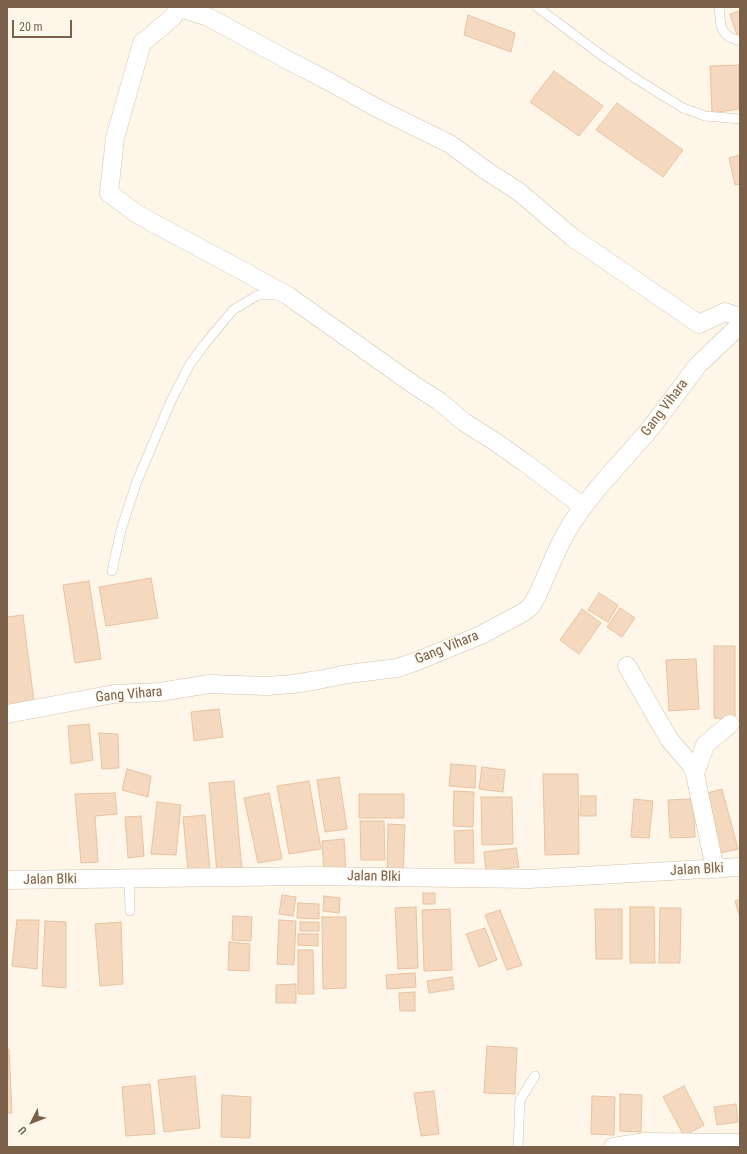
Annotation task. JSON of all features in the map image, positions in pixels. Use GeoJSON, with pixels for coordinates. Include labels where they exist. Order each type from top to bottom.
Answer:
{"type":"FeatureCollection","features":[{"type":"Feature","properties":{"kind":"street"},"geometry":{"type":"LineString","coordinates":[[581,510],[577,502],[524,462],[464,422],[439,401],[287,295],[137,214],[109,193],[115,138],[142,43],[172,18],[178,7],[208,17],[375,107],[450,144],[488,172],[518,191],[572,238],[699,324],[725,312],[740,317]]}},
{"type":"Feature","properties":{"kind":"street","name":"Gang Vihara"},"geometry":{"type":"LineString","coordinates":[[7,714],[114,694],[160,692],[210,684],[268,686],[293,684],[348,674],[397,668],[481,635],[524,612],[531,606],[538,596],[559,546],[571,524],[581,510],[598,488],[650,429],[698,365],[740,325]]}},
{"type":"Feature","properties":{"kind":"street"},"geometry":{"type":"LineString","coordinates":[[627,666],[669,739],[691,765],[696,774],[715,869]]}},
{"type":"Feature","properties":{"kind":"street"},"geometry":{"type":"LineString","coordinates":[[696,774],[705,745],[730,724]]}},
{"type":"Feature","properties":{"kind":"street","name":"Jalan Blki"},"geometry":{"type":"LineString","coordinates":[[7,880],[312,876],[530,879],[740,867]]}},
{"type":"Feature","properties":{"kind":"street"},"geometry":{"type":"LineString","coordinates":[[613,1147],[645,1142],[740,1143]]}},
{"type":"Feature","properties":{"kind":"lane"},"geometry":{"type":"LineString","coordinates":[[537,7],[607,59],[683,108],[705,116],[740,119]]}},
{"type":"Feature","properties":{"kind":"lane"},"geometry":{"type":"LineString","coordinates":[[719,7],[721,26],[724,32],[729,37],[740,42]]}},
{"type":"Feature","properties":{"kind":"lane"},"geometry":{"type":"LineString","coordinates":[[112,571],[121,530],[137,480],[169,407],[190,364],[233,310],[258,295],[287,295]]}},
{"type":"Feature","properties":{"kind":"lane"},"geometry":{"type":"LineString","coordinates":[[129,878],[130,911]]}},
{"type":"Feature","properties":{"kind":"lane"},"geometry":{"type":"LineString","coordinates":[[518,1147],[520,1100],[535,1076]]}},
{"type":"Feature","properties":{"kind":"building"},"geometry":{"type":"Polygon","coordinates":[[[740,11],[740,37],[738,38],[730,14],[740,11]]]}},
{"type":"Feature","properties":{"kind":"building"},"geometry":{"type":"Polygon","coordinates":[[[468,15],[515,33],[511,52],[464,35],[468,15]]]}},
{"type":"Feature","properties":{"kind":"building"},"geometry":{"type":"Polygon","coordinates":[[[739,65],[739,109],[712,113],[710,66],[739,65]]]}},
{"type":"Feature","properties":{"kind":"building"},"geometry":{"type":"Polygon","coordinates":[[[554,71],[603,106],[579,136],[530,102],[554,71]]]}},
{"type":"Feature","properties":{"kind":"building"},"geometry":{"type":"Polygon","coordinates":[[[617,103],[683,150],[663,177],[596,130],[617,103]]]}},
{"type":"Feature","properties":{"kind":"building"},"geometry":{"type":"Polygon","coordinates":[[[740,155],[740,184],[735,185],[729,158],[740,155]]]}},
{"type":"Feature","properties":{"kind":"building"},"geometry":{"type":"Polygon","coordinates":[[[151,578],[158,618],[106,626],[99,587],[151,578]]]}},
{"type":"Feature","properties":{"kind":"building"},"geometry":{"type":"Polygon","coordinates":[[[89,581],[101,659],[75,663],[63,585],[89,581]]]}},
{"type":"Feature","properties":{"kind":"building"},"geometry":{"type":"Polygon","coordinates":[[[599,593],[618,605],[608,622],[588,610],[599,593]]]}},
{"type":"Feature","properties":{"kind":"building"},"geometry":{"type":"Polygon","coordinates":[[[620,608],[635,618],[622,637],[607,627],[620,608]]]}},
{"type":"Feature","properties":{"kind":"building"},"geometry":{"type":"Polygon","coordinates":[[[582,609],[601,623],[579,654],[560,640],[582,609]]]}},
{"type":"Feature","properties":{"kind":"building"},"geometry":{"type":"Polygon","coordinates":[[[23,615],[34,702],[7,705],[7,617],[23,615]]]}},
{"type":"Feature","properties":{"kind":"building"},"geometry":{"type":"Polygon","coordinates":[[[714,646],[735,646],[735,719],[714,718],[714,646]]]}},
{"type":"Feature","properties":{"kind":"building"},"geometry":{"type":"Polygon","coordinates":[[[696,659],[699,709],[669,711],[666,660],[696,659]]]}},
{"type":"Feature","properties":{"kind":"building"},"geometry":{"type":"Polygon","coordinates":[[[219,709],[223,737],[194,741],[191,712],[219,709]]]}},
{"type":"Feature","properties":{"kind":"building"},"geometry":{"type":"Polygon","coordinates":[[[89,724],[93,760],[71,764],[68,726],[89,724]]]}},
{"type":"Feature","properties":{"kind":"building"},"geometry":{"type":"Polygon","coordinates":[[[99,733],[118,734],[119,768],[102,769],[99,733]]]}},
{"type":"Feature","properties":{"kind":"building"},"geometry":{"type":"Polygon","coordinates":[[[451,764],[476,766],[475,788],[449,786],[451,764]]]}},
{"type":"Feature","properties":{"kind":"building"},"geometry":{"type":"Polygon","coordinates":[[[482,767],[505,770],[503,792],[479,789],[482,767]]]}},
{"type":"Feature","properties":{"kind":"building"},"geometry":{"type":"Polygon","coordinates":[[[127,769],[151,776],[148,797],[122,790],[127,769]]]}},
{"type":"Feature","properties":{"kind":"building"},"geometry":{"type":"Polygon","coordinates":[[[543,774],[578,774],[579,854],[545,855],[543,774]]]}},
{"type":"Feature","properties":{"kind":"building"},"geometry":{"type":"Polygon","coordinates":[[[339,777],[347,829],[325,832],[317,780],[339,777]]]}},
{"type":"Feature","properties":{"kind":"building"},"geometry":{"type":"Polygon","coordinates":[[[234,781],[242,870],[217,873],[209,783],[234,781]]]}},
{"type":"Feature","properties":{"kind":"building"},"geometry":{"type":"Polygon","coordinates":[[[309,781],[321,849],[289,854],[277,786],[309,781]]]}},
{"type":"Feature","properties":{"kind":"building"},"geometry":{"type":"Polygon","coordinates":[[[722,789],[738,849],[715,854],[700,795],[722,789]]]}},
{"type":"Feature","properties":{"kind":"building"},"geometry":{"type":"Polygon","coordinates":[[[454,791],[474,792],[473,827],[453,826],[454,791]]]}},
{"type":"Feature","properties":{"kind":"building"},"geometry":{"type":"Polygon","coordinates":[[[115,793],[117,814],[95,816],[98,862],[81,863],[75,794],[115,793]]]}},
{"type":"Feature","properties":{"kind":"building"},"geometry":{"type":"Polygon","coordinates":[[[269,793],[282,859],[258,863],[244,798],[269,793]]]}},
{"type":"Feature","properties":{"kind":"building"},"geometry":{"type":"Polygon","coordinates":[[[359,794],[404,794],[404,818],[359,818],[359,794]]]}},
{"type":"Feature","properties":{"kind":"building"},"geometry":{"type":"Polygon","coordinates":[[[581,796],[596,796],[596,816],[580,816],[581,796]]]}},
{"type":"Feature","properties":{"kind":"building"},"geometry":{"type":"Polygon","coordinates":[[[481,797],[512,797],[513,844],[482,845],[481,797]]]}},
{"type":"Feature","properties":{"kind":"building"},"geometry":{"type":"Polygon","coordinates":[[[634,799],[653,801],[649,838],[631,837],[634,799]]]}},
{"type":"Feature","properties":{"kind":"building"},"geometry":{"type":"Polygon","coordinates":[[[693,799],[695,837],[670,838],[668,800],[693,799]]]}},
{"type":"Feature","properties":{"kind":"building"},"geometry":{"type":"Polygon","coordinates":[[[157,802],[181,805],[176,855],[151,854],[157,802]]]}},
{"type":"Feature","properties":{"kind":"building"},"geometry":{"type":"Polygon","coordinates":[[[205,815],[210,870],[188,872],[183,817],[205,815]]]}},
{"type":"Feature","properties":{"kind":"building"},"geometry":{"type":"Polygon","coordinates":[[[141,816],[144,856],[128,858],[125,817],[141,816]]]}},
{"type":"Feature","properties":{"kind":"building"},"geometry":{"type":"Polygon","coordinates":[[[360,821],[384,821],[385,860],[361,860],[360,821]]]}},
{"type":"Feature","properties":{"kind":"building"},"geometry":{"type":"Polygon","coordinates":[[[388,824],[405,825],[403,874],[387,873],[388,824]]]}},
{"type":"Feature","properties":{"kind":"building"},"geometry":{"type":"Polygon","coordinates":[[[473,830],[474,863],[455,863],[454,831],[473,830]]]}},
{"type":"Feature","properties":{"kind":"building"},"geometry":{"type":"Polygon","coordinates":[[[344,839],[346,872],[324,873],[322,841],[344,839]]]}},
{"type":"Feature","properties":{"kind":"building"},"geometry":{"type":"Polygon","coordinates":[[[516,848],[519,867],[486,871],[484,852],[516,848]]]}},
{"type":"Feature","properties":{"kind":"building"},"geometry":{"type":"Polygon","coordinates":[[[423,893],[435,893],[435,904],[423,904],[423,893]]]}},
{"type":"Feature","properties":{"kind":"building"},"geometry":{"type":"Polygon","coordinates":[[[282,895],[296,897],[293,916],[279,914],[282,895]]]}},
{"type":"Feature","properties":{"kind":"building"},"geometry":{"type":"Polygon","coordinates":[[[324,896],[340,898],[339,913],[323,911],[324,896]]]}},
{"type":"Feature","properties":{"kind":"building"},"geometry":{"type":"Polygon","coordinates":[[[740,899],[740,918],[735,901],[740,899]]]}},
{"type":"Feature","properties":{"kind":"building"},"geometry":{"type":"Polygon","coordinates":[[[298,903],[319,904],[319,919],[297,918],[298,903]]]}},
{"type":"Feature","properties":{"kind":"building"},"geometry":{"type":"Polygon","coordinates":[[[416,907],[418,968],[398,969],[395,908],[416,907]]]}},
{"type":"Feature","properties":{"kind":"building"},"geometry":{"type":"Polygon","coordinates":[[[630,907],[654,907],[655,963],[630,963],[630,907]]]}},
{"type":"Feature","properties":{"kind":"building"},"geometry":{"type":"Polygon","coordinates":[[[660,908],[681,908],[680,963],[659,963],[660,908]]]}},
{"type":"Feature","properties":{"kind":"building"},"geometry":{"type":"Polygon","coordinates":[[[450,909],[452,970],[424,971],[422,910],[450,909]]]}},
{"type":"Feature","properties":{"kind":"building"},"geometry":{"type":"Polygon","coordinates":[[[595,909],[622,909],[622,959],[596,959],[595,909]]]}},
{"type":"Feature","properties":{"kind":"building"},"geometry":{"type":"Polygon","coordinates":[[[500,910],[522,965],[507,970],[485,915],[500,910]]]}},
{"type":"Feature","properties":{"kind":"building"},"geometry":{"type":"Polygon","coordinates":[[[233,916],[252,917],[251,941],[232,940],[233,916]]]}},
{"type":"Feature","properties":{"kind":"building"},"geometry":{"type":"Polygon","coordinates":[[[322,917],[346,917],[346,988],[323,989],[322,917]]]}},
{"type":"Feature","properties":{"kind":"building"},"geometry":{"type":"Polygon","coordinates":[[[17,920],[39,920],[37,969],[12,966],[17,920]]]}},
{"type":"Feature","properties":{"kind":"building"},"geometry":{"type":"Polygon","coordinates":[[[279,920],[296,921],[294,965],[277,964],[279,920]]]}},
{"type":"Feature","properties":{"kind":"building"},"geometry":{"type":"Polygon","coordinates":[[[45,921],[66,922],[66,988],[42,986],[45,921]]]}},
{"type":"Feature","properties":{"kind":"building"},"geometry":{"type":"Polygon","coordinates":[[[121,922],[123,984],[100,986],[95,924],[121,922]]]}},
{"type":"Feature","properties":{"kind":"building"},"geometry":{"type":"Polygon","coordinates":[[[300,922],[319,922],[319,931],[300,931],[300,922]]]}},
{"type":"Feature","properties":{"kind":"building"},"geometry":{"type":"Polygon","coordinates":[[[485,928],[497,960],[479,967],[466,934],[485,928]]]}},
{"type":"Feature","properties":{"kind":"building"},"geometry":{"type":"Polygon","coordinates":[[[298,934],[318,934],[318,946],[298,945],[298,934]]]}},
{"type":"Feature","properties":{"kind":"building"},"geometry":{"type":"Polygon","coordinates":[[[229,942],[250,944],[249,971],[228,970],[229,942]]]}},
{"type":"Feature","properties":{"kind":"building"},"geometry":{"type":"Polygon","coordinates":[[[298,950],[313,950],[314,994],[298,994],[298,950]]]}},
{"type":"Feature","properties":{"kind":"building"},"geometry":{"type":"Polygon","coordinates":[[[415,973],[416,987],[387,989],[386,975],[415,973]]]}},
{"type":"Feature","properties":{"kind":"building"},"geometry":{"type":"Polygon","coordinates":[[[452,977],[454,989],[429,993],[427,981],[452,977]]]}},
{"type":"Feature","properties":{"kind":"building"},"geometry":{"type":"Polygon","coordinates":[[[296,984],[296,1003],[276,1003],[276,985],[296,984]]]}},
{"type":"Feature","properties":{"kind":"building"},"geometry":{"type":"Polygon","coordinates":[[[415,992],[415,1011],[400,1011],[399,993],[415,992]]]}},
{"type":"Feature","properties":{"kind":"building"},"geometry":{"type":"Polygon","coordinates":[[[487,1046],[517,1048],[515,1094],[484,1093],[487,1046]]]}},
{"type":"Feature","properties":{"kind":"building"},"geometry":{"type":"Polygon","coordinates":[[[7,1049],[9,1049],[12,1113],[7,1113],[7,1049]]]}},
{"type":"Feature","properties":{"kind":"building"},"geometry":{"type":"Polygon","coordinates":[[[195,1076],[200,1128],[164,1132],[158,1080],[195,1076]]]}},
{"type":"Feature","properties":{"kind":"building"},"geometry":{"type":"Polygon","coordinates":[[[150,1084],[155,1134],[126,1136],[122,1087],[150,1084]]]}},
{"type":"Feature","properties":{"kind":"building"},"geometry":{"type":"Polygon","coordinates":[[[684,1086],[704,1125],[684,1136],[663,1097],[684,1086]]]}},
{"type":"Feature","properties":{"kind":"building"},"geometry":{"type":"Polygon","coordinates":[[[434,1091],[439,1134],[421,1136],[414,1093],[434,1091]]]}},
{"type":"Feature","properties":{"kind":"building"},"geometry":{"type":"Polygon","coordinates":[[[620,1094],[642,1095],[641,1132],[620,1131],[620,1094]]]}},
{"type":"Feature","properties":{"kind":"building"},"geometry":{"type":"Polygon","coordinates":[[[222,1095],[251,1097],[250,1138],[221,1137],[222,1095]]]}},
{"type":"Feature","properties":{"kind":"building"},"geometry":{"type":"Polygon","coordinates":[[[592,1096],[615,1097],[614,1135],[591,1134],[592,1096]]]}},
{"type":"Feature","properties":{"kind":"building"},"geometry":{"type":"Polygon","coordinates":[[[736,1104],[738,1122],[717,1125],[714,1107],[736,1104]]]}}]}
